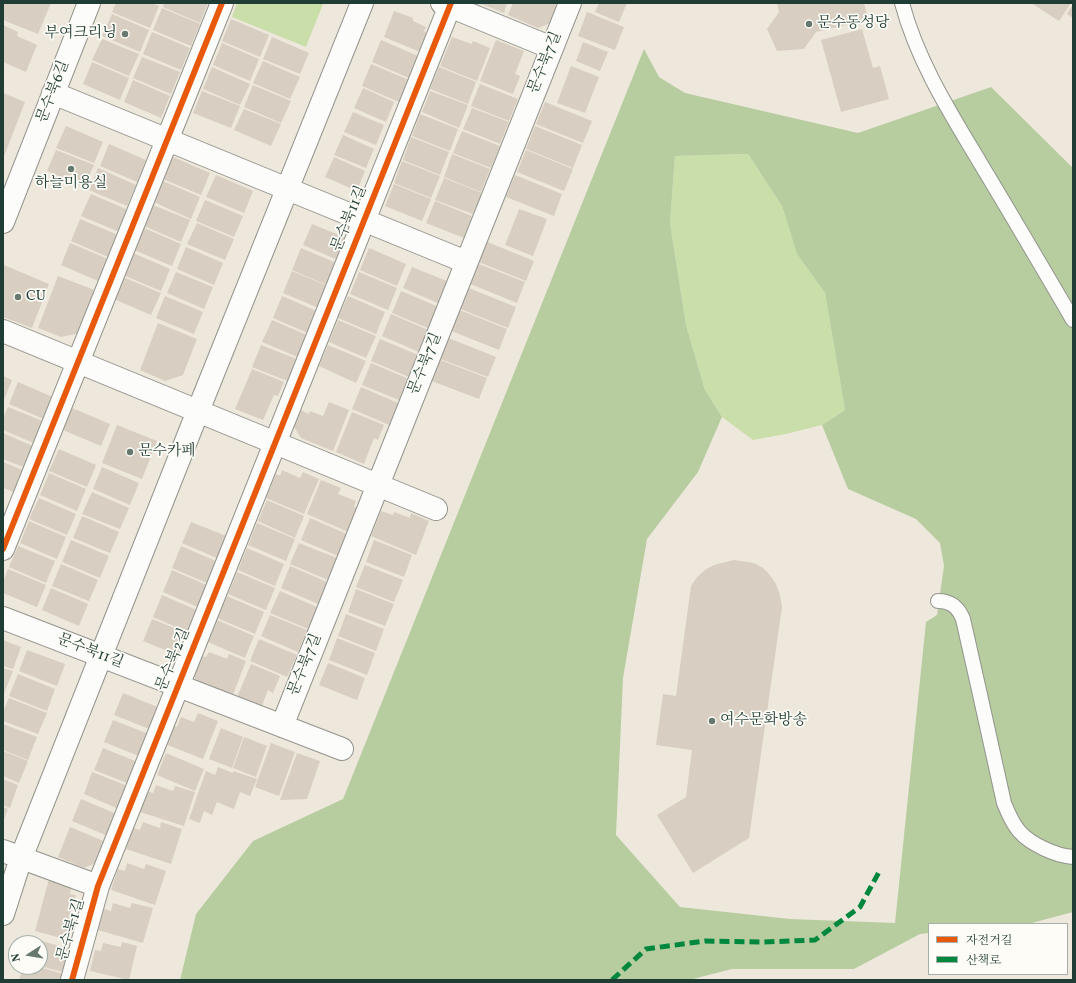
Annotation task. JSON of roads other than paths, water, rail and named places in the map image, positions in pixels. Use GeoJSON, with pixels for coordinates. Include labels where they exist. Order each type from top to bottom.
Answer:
{"type":"FeatureCollection","features":[{"type":"Feature","properties":{"kind":"street","name":"문수북6길"},"geometry":{"type":"LineString","coordinates":[[3,222],[11,179],[53,93],[88,3]]}},
{"type":"Feature","properties":{"kind":"street"},"geometry":{"type":"LineString","coordinates":[[3,549],[222,3]]}},
{"type":"Feature","properties":{"kind":"street"},"geometry":{"type":"LineString","coordinates":[[3,914],[12,854],[101,656],[362,3]]}},
{"type":"Feature","properties":{"kind":"street","name":"문수북7길"},"geometry":{"type":"LineString","coordinates":[[282,726],[570,3]]}},
{"type":"Feature","properties":{"kind":"street","name":"문수북11길"},"geometry":{"type":"LineString","coordinates":[[275,442],[364,220],[448,4],[552,48]]}},
{"type":"Feature","properties":{"kind":"street","name":"문수북11길"},"geometry":{"type":"LineString","coordinates":[[53,93],[466,262]]}},
{"type":"Feature","properties":{"kind":"street"},"geometry":{"type":"LineString","coordinates":[[3,331],[436,509]]}},
{"type":"Feature","properties":{"kind":"street","name":"문수북2길"},"geometry":{"type":"LineString","coordinates":[[98,886],[275,442]]}},
{"type":"Feature","properties":{"kind":"street","name":"문수북11길"},"geometry":{"type":"LineString","coordinates":[[3,618],[178,686]]}},
{"type":"Feature","properties":{"kind":"street"},"geometry":{"type":"LineString","coordinates":[[178,686],[342,749]]}},
{"type":"Feature","properties":{"kind":"street","name":"문수북1길"},"geometry":{"type":"LineString","coordinates":[[12,854],[98,886],[72,980]]}},
{"type":"Feature","properties":{"kind":"lane"},"geometry":{"type":"LineString","coordinates":[[902,3],[907,21],[926,68],[952,116],[1073,320]]}},
{"type":"Feature","properties":{"kind":"lane"},"geometry":{"type":"LineString","coordinates":[[938,600],[952,604],[960,612],[963,619],[1004,803],[1008,813],[1020,832],[1029,840],[1058,854],[1073,857]]}},
{"type":"Feature","properties":{"kind":"place","name":"문수동성당"},"geometry":{"type":"Point","coordinates":[809,24]}},
{"type":"Feature","properties":{"kind":"place","name":"부여크리닝"},"geometry":{"type":"Point","coordinates":[125,34]}},
{"type":"Feature","properties":{"kind":"place","name":"하늘미용실"},"geometry":{"type":"Point","coordinates":[71,169]}},
{"type":"Feature","properties":{"kind":"place","name":"CU"},"geometry":{"type":"Point","coordinates":[18,297]}},
{"type":"Feature","properties":{"kind":"place","name":"문수카페"},"geometry":{"type":"Point","coordinates":[130,452]}},
{"type":"Feature","properties":{"kind":"place","name":"여수문화방송"},"geometry":{"type":"Point","coordinates":[712,721]}}]}
